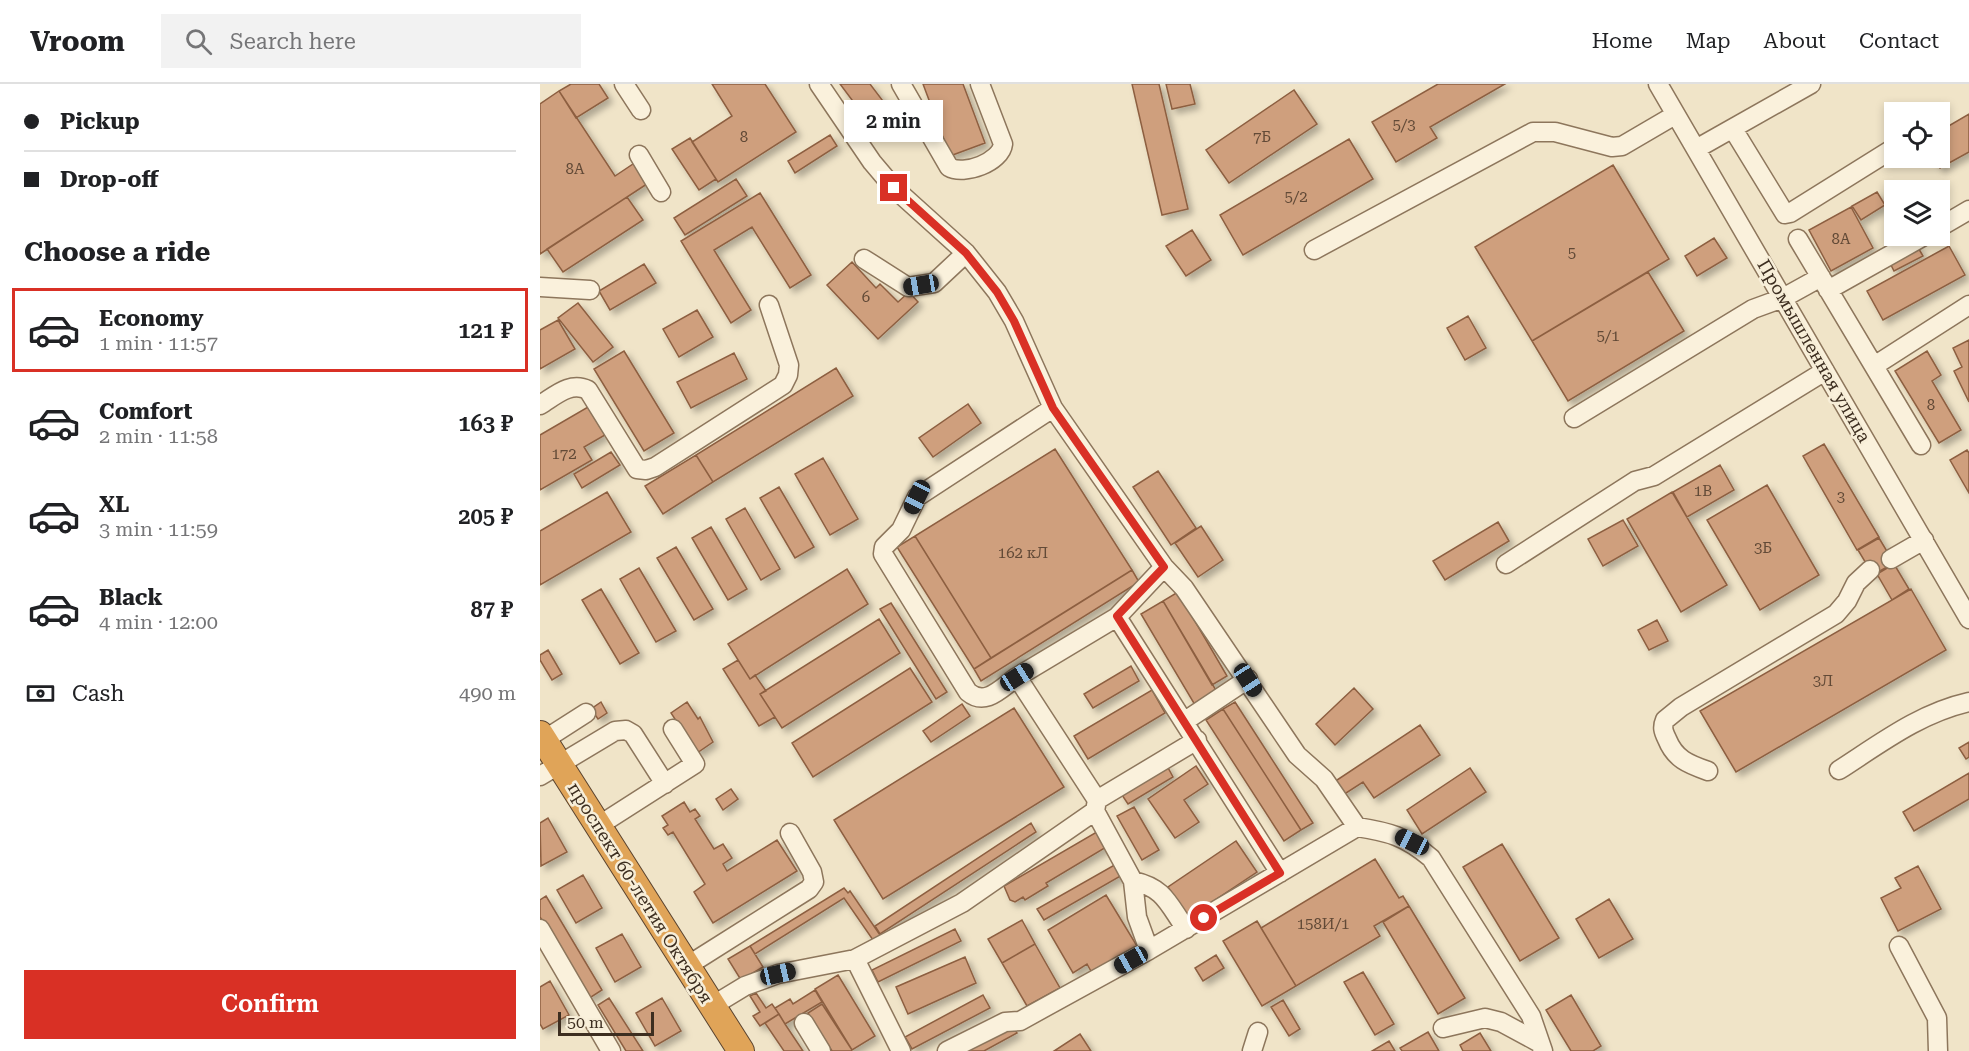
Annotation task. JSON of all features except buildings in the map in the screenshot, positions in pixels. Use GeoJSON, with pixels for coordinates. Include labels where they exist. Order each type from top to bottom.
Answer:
{"type":"FeatureCollection","features":[{"type":"Feature","properties":{"kind":"highway","name":"проспект 60-летия Октября"},"geometry":{"type":"LineString","coordinates":[[542,737],[549,770],[598,826],[741,1051]]}},
{"type":"Feature","properties":{"kind":"street"},"geometry":{"type":"LineString","coordinates":[[624,84],[641,110]]}},
{"type":"Feature","properties":{"kind":"street"},"geometry":{"type":"LineString","coordinates":[[819,84],[872,162],[894,188],[966,253],[997,292],[1014,321],[1053,408],[1164,567],[1184,588],[1297,754],[1324,779],[1357,827]]}},
{"type":"Feature","properties":{"kind":"street"},"geometry":{"type":"LineString","coordinates":[[901,84],[949,167],[955,171],[963,171],[998,157],[1002,152],[1003,144],[980,84]]}},
{"type":"Feature","properties":{"kind":"street","name":"Промышленная улица"},"geometry":{"type":"LineString","coordinates":[[1658,84],[1969,619]]}},
{"type":"Feature","properties":{"kind":"street"},"geometry":{"type":"LineString","coordinates":[[1696,149],[1811,84]]}},
{"type":"Feature","properties":{"kind":"street"},"geometry":{"type":"LineString","coordinates":[[1314,250],[1533,132],[1555,132],[1612,147],[1622,146],[1676,115]]}},
{"type":"Feature","properties":{"kind":"street"},"geometry":{"type":"LineString","coordinates":[[1732,129],[1785,214],[1884,154]]}},
{"type":"Feature","properties":{"kind":"street"},"geometry":{"type":"LineString","coordinates":[[639,155],[661,192]]}},
{"type":"Feature","properties":{"kind":"street"},"geometry":{"type":"LineString","coordinates":[[1950,221],[1969,210]]}},
{"type":"Feature","properties":{"kind":"street"},"geometry":{"type":"LineString","coordinates":[[1798,239],[1921,445]]}},
{"type":"Feature","properties":{"kind":"street"},"geometry":{"type":"LineString","coordinates":[[1574,418],[1752,309],[1825,284],[1903,246]]}},
{"type":"Feature","properties":{"kind":"street"},"geometry":{"type":"LineString","coordinates":[[864,259],[908,287],[934,283],[966,253]]}},
{"type":"Feature","properties":{"kind":"street"},"geometry":{"type":"LineString","coordinates":[[540,287],[590,290]]}},
{"type":"Feature","properties":{"kind":"street"},"geometry":{"type":"LineString","coordinates":[[540,405],[571,386],[579,386],[588,390],[637,469],[646,470],[655,467],[783,385],[788,375],[789,365],[769,305]]}},
{"type":"Feature","properties":{"kind":"street"},"geometry":{"type":"LineString","coordinates":[[1874,366],[1969,305]]}},
{"type":"Feature","properties":{"kind":"street"},"geometry":{"type":"LineString","coordinates":[[1506,564],[1635,481],[1654,476],[1825,371]]}},
{"type":"Feature","properties":{"kind":"street"},"geometry":{"type":"LineString","coordinates":[[1053,408],[917,497],[901,530],[884,547],[886,562],[968,692],[976,698],[986,699],[1017,677],[1117,616],[1164,567]]}},
{"type":"Feature","properties":{"kind":"street"},"geometry":{"type":"LineString","coordinates":[[1891,559],[1924,540]]}},
{"type":"Feature","properties":{"kind":"street"},"geometry":{"type":"LineString","coordinates":[[1708,771],[1684,762],[1673,753],[1664,732],[1665,720],[1681,707],[1836,614],[1847,601],[1856,583],[1870,570]]}},
{"type":"Feature","properties":{"kind":"street"},"geometry":{"type":"LineString","coordinates":[[1117,616],[1280,873]]}},
{"type":"Feature","properties":{"kind":"street"},"geometry":{"type":"LineString","coordinates":[[1017,677],[1096,805],[1133,882],[1137,917],[1149,950]]}},
{"type":"Feature","properties":{"kind":"street"},"geometry":{"type":"LineString","coordinates":[[1185,721],[1248,680]]}},
{"type":"Feature","properties":{"kind":"street"},"geometry":{"type":"LineString","coordinates":[[1839,770],[1920,718],[1946,707],[1969,702]]}},
{"type":"Feature","properties":{"kind":"street"},"geometry":{"type":"LineString","coordinates":[[542,737],[586,713]]}},
{"type":"Feature","properties":{"kind":"street"},"geometry":{"type":"LineString","coordinates":[[598,826],[695,764],[673,729]]}},
{"type":"Feature","properties":{"kind":"street"},"geometry":{"type":"LineString","coordinates":[[549,770],[615,731],[626,730],[633,734],[665,784]]}},
{"type":"Feature","properties":{"kind":"street"},"geometry":{"type":"LineString","coordinates":[[712,1006],[745,986],[778,974],[855,959],[962,903],[1096,805],[1197,740]]}},
{"type":"Feature","properties":{"kind":"street"},"geometry":{"type":"LineString","coordinates":[[946,1051],[1005,1022],[1020,1021],[1185,930],[1357,827],[1399,835],[1412,842],[1431,858],[1531,1016],[1540,1047]]}},
{"type":"Feature","properties":{"kind":"street"},"geometry":{"type":"LineString","coordinates":[[687,966],[809,889],[814,882],[812,872],[790,833]]}},
{"type":"Feature","properties":{"kind":"street"},"geometry":{"type":"LineString","coordinates":[[1133,882],[1151,886],[1160,892],[1185,930]]}},
{"type":"Feature","properties":{"kind":"street"},"geometry":{"type":"LineString","coordinates":[[540,929],[611,1051]]}},
{"type":"Feature","properties":{"kind":"street"},"geometry":{"type":"LineString","coordinates":[[1899,946],[1937,1018],[1938,1051]]}},
{"type":"Feature","properties":{"kind":"street"},"geometry":{"type":"LineString","coordinates":[[855,959],[901,1051]]}},
{"type":"Feature","properties":{"kind":"street"},"geometry":{"type":"LineString","coordinates":[[1443,1028],[1485,1018],[1501,1022],[1540,1047]]}},
{"type":"Feature","properties":{"kind":"street"},"geometry":{"type":"LineString","coordinates":[[804,1023],[821,1051]]}},
{"type":"Feature","properties":{"kind":"street"},"geometry":{"type":"LineString","coordinates":[[1252,1051],[1258,1032]]}},
{"type":"Feature","properties":{"kind":"route"},"geometry":{"type":"LineString","coordinates":[[894,188],[966,253],[997,292],[1014,321],[1053,408],[1164,567],[1117,616],[1280,873],[1204,918]]}}]}
